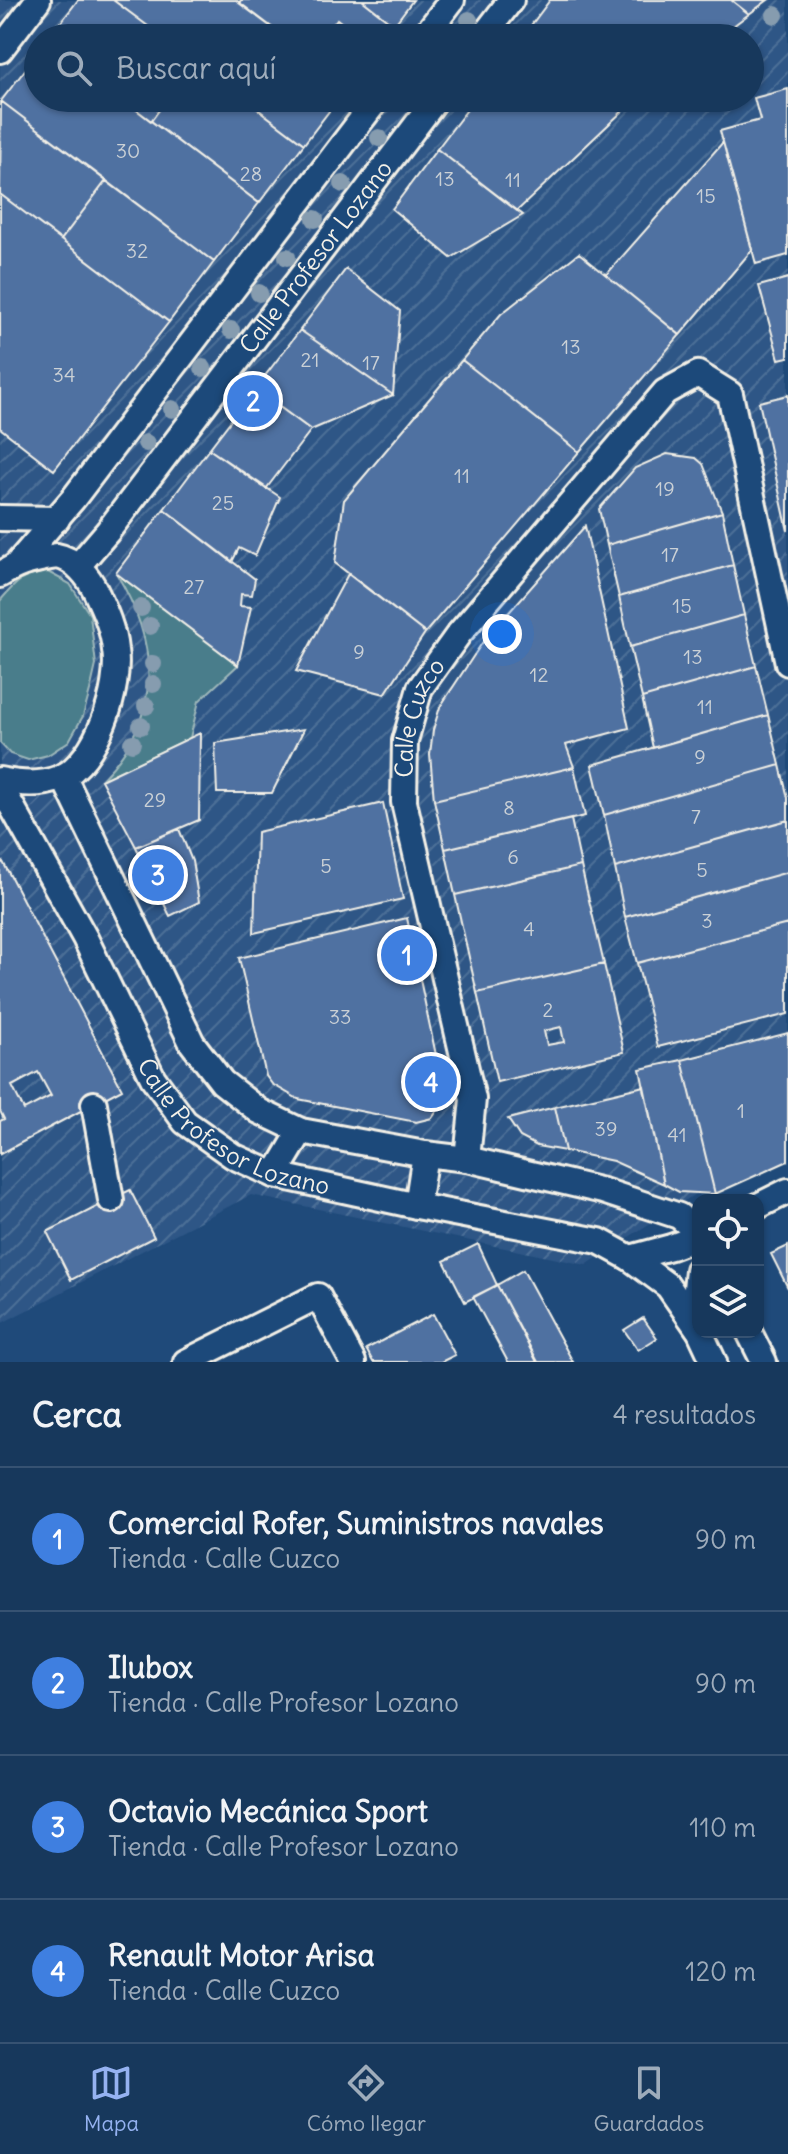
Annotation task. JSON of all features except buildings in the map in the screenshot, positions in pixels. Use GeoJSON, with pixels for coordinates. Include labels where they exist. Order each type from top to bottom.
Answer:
{"type":"FeatureCollection","features":[{"type":"Feature","properties":{"kind":"street"},"geometry":{"type":"LineString","coordinates":[[0,50],[38,0]]}},
{"type":"Feature","properties":{"kind":"street"},"geometry":{"type":"LineString","coordinates":[[434,24],[452,0]]}},
{"type":"Feature","properties":{"kind":"street"},"geometry":{"type":"LineString","coordinates":[[493,24],[511,0]]}},
{"type":"Feature","properties":{"kind":"street","name":"Calle Profesor Lozano"},"geometry":{"type":"LineString","coordinates":[[6,564],[57,519],[367,112]]}},
{"type":"Feature","properties":{"kind":"street","name":"Calle Profesor Lozano"},"geometry":{"type":"LineString","coordinates":[[78,566],[108,531],[426,112]]}},
{"type":"Feature","properties":{"kind":"street","name":"Calle Cuzco"},"geometry":{"type":"LineString","coordinates":[[467,1159],[473,1099],[404,802],[405,741],[416,701],[420,688],[458,635],[665,392],[698,374],[730,394],[788,663]]}},
{"type":"Feature","properties":{"kind":"street"},"geometry":{"type":"LineString","coordinates":[[0,518],[57,519]]}},
{"type":"Feature","properties":{"kind":"street"},"geometry":{"type":"LineString","coordinates":[[0,783],[28,785],[47,782],[63,776],[82,762],[95,744],[113,688],[116,652],[108,616],[93,585],[78,566],[57,556],[6,564]]}},
{"type":"Feature","properties":{"kind":"street","name":"Calle Profesor Lozano"},"geometry":{"type":"LineString","coordinates":[[63,776],[192,1043],[222,1082],[259,1111],[301,1131],[467,1159],[603,1191],[679,1216],[692,1229]]}},
{"type":"Feature","properties":{"kind":"street","name":"Calle Profesor Lozano"},"geometry":{"type":"LineString","coordinates":[[0,783],[85,938],[153,1078],[185,1122],[233,1156],[275,1175],[599,1241],[630,1258],[668,1286],[692,1320]]}},
{"type":"Feature","properties":{"kind":"street"},"geometry":{"type":"LineString","coordinates":[[94,1104],[111,1200]]}},
{"type":"Feature","properties":{"kind":"street"},"geometry":{"type":"LineString","coordinates":[[275,1175],[301,1131]]}},
{"type":"Feature","properties":{"kind":"street"},"geometry":{"type":"LineString","coordinates":[[417,1206],[425,1154]]}},
{"type":"Feature","properties":{"kind":"street"},"geometry":{"type":"LineString","coordinates":[[764,1205],[788,1191]]}},
{"type":"Feature","properties":{"kind":"street","name":"Calle Profesor Lozano"},"geometry":{"type":"LineString","coordinates":[[630,1258],[692,1238]]}},
{"type":"Feature","properties":{"kind":"street"},"geometry":{"type":"LineString","coordinates":[[186,1362],[318,1296],[353,1362]]}},
{"type":"Feature","properties":{"kind":"street","name":"Calle Profesor Lozano"},"geometry":{"type":"LineString","coordinates":[[703,1338],[714,1362]]}},
{"type":"Feature","properties":{"kind":"street"},"geometry":{"type":"LineString","coordinates":[[752,1338],[764,1362]]}},
{"type":"Feature","properties":{"kind":"shaded area"},"geometry":{"type":"Polygon","coordinates":[[[0,0],[788,0],[788,1161],[715,1194],[692,1194],[586,1265],[251,1195],[0,1324],[0,0]]]}},
{"type":"Feature","properties":{"kind":"green space"},"geometry":{"type":"Polygon","coordinates":[[[48,572],[70,584],[90,615],[96,665],[83,716],[69,741],[48,755],[28,760],[10,754],[0,743],[0,601],[21,580],[48,572]]]}},
{"type":"Feature","properties":{"kind":"green space"},"geometry":{"type":"Polygon","coordinates":[[[116,573],[238,665],[199,701],[190,738],[101,780],[136,731],[145,706],[148,680],[147,654],[141,627],[116,573]]]}},
{"type":"Feature","properties":{"kind":"place","name":"Ilubox"},"geometry":{"type":"Point","coordinates":[253,401]}},
{"type":"Feature","properties":{"kind":"place","name":"Octavio Mecánica Sport"},"geometry":{"type":"Point","coordinates":[158,875]}},
{"type":"Feature","properties":{"kind":"place","name":"Comercial Rofer, Suministros navales"},"geometry":{"type":"Point","coordinates":[407,955]}},
{"type":"Feature","properties":{"kind":"place","name":"Renault Motor Arisa"},"geometry":{"type":"Point","coordinates":[431,1082]}}]}
